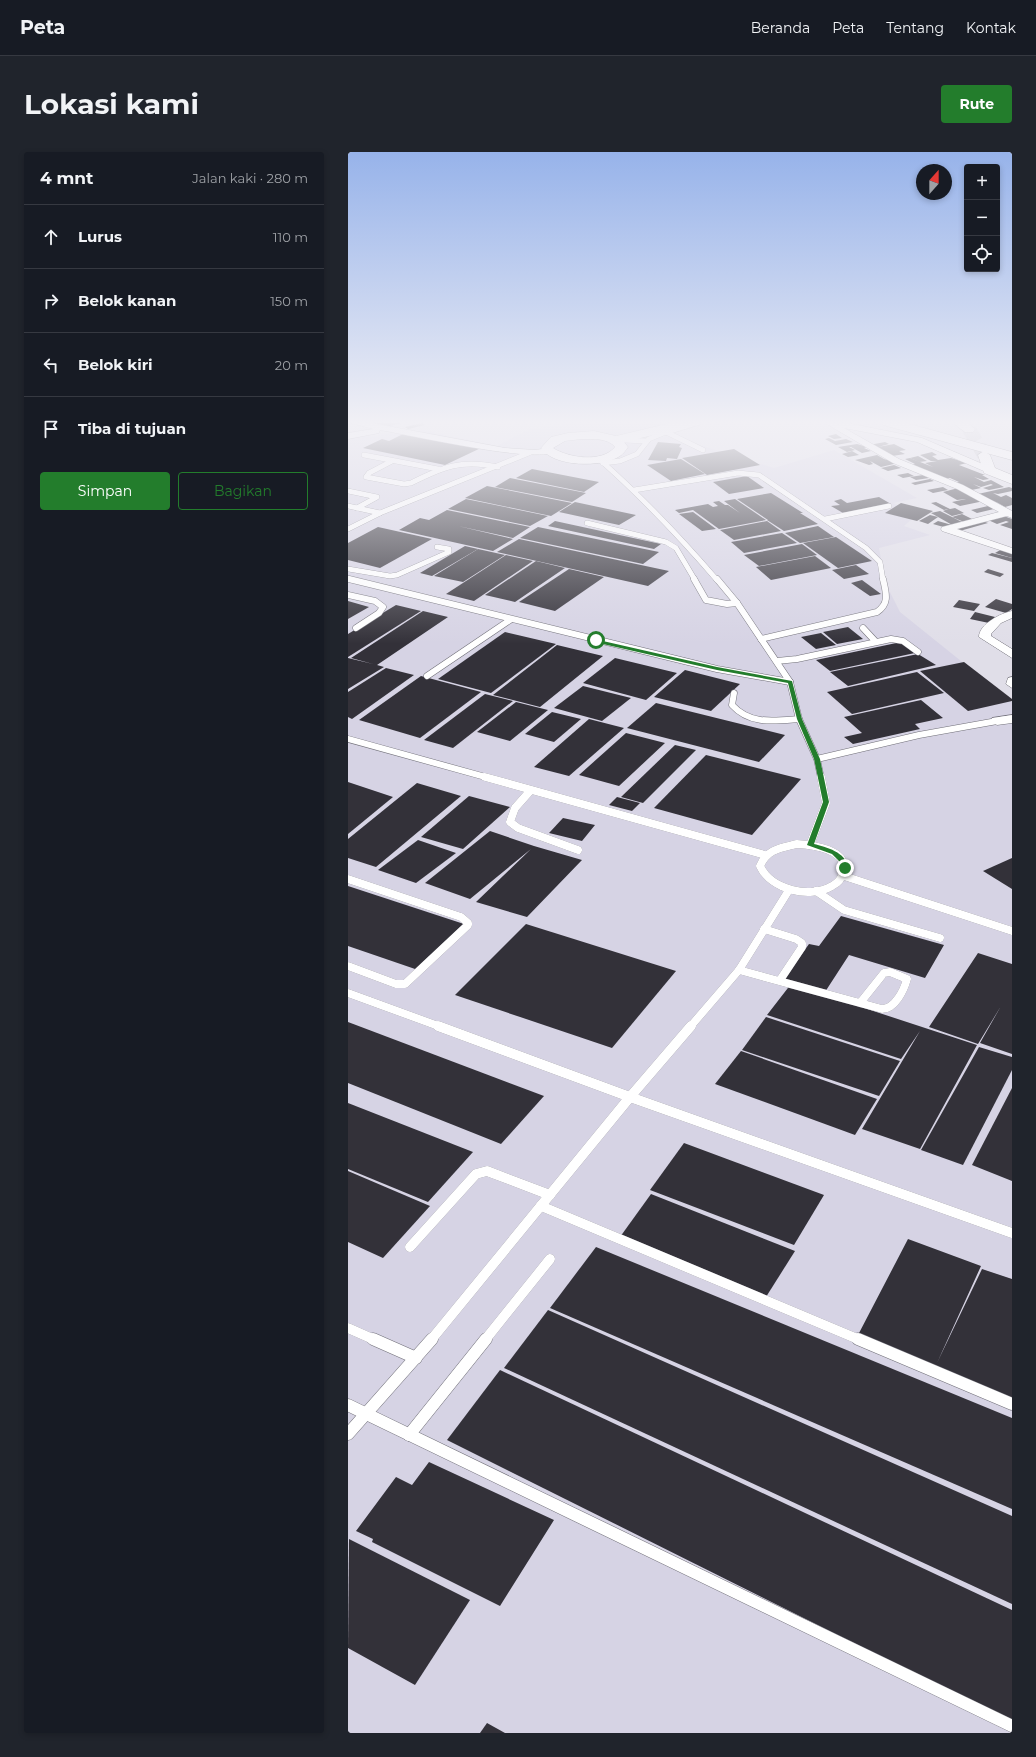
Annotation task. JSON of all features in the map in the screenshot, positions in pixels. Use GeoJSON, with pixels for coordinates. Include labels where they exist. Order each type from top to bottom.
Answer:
{"type":"FeatureCollection","features":[{"type":"Feature","properties":{"kind":"street"},"geometry":{"type":"LineString","coordinates":[[976,496],[1010,514]]}},
{"type":"Feature","properties":{"kind":"street"},"geometry":{"type":"LineString","coordinates":[[1010,514],[946,530],[1012,551]]}},
{"type":"Feature","properties":{"kind":"street"},"geometry":{"type":"LineString","coordinates":[[1012,614],[997,621],[985,634],[985,637],[1012,654]]}},
{"type":"Feature","properties":{"kind":"street"},"geometry":{"type":"LineString","coordinates":[[997,721],[1012,719]]}},
{"type":"Feature","properties":{"kind":"lane"},"geometry":{"type":"LineString","coordinates":[[357,508],[376,497],[371,496]]}},
{"type":"Feature","properties":{"kind":"lane"},"geometry":{"type":"LineString","coordinates":[[348,529],[425,496]]}},
{"type":"Feature","properties":{"kind":"lane"},"geometry":{"type":"LineString","coordinates":[[640,496],[688,546],[737,604],[790,682],[800,719],[817,759],[826,802],[810,845]]}},
{"type":"Feature","properties":{"kind":"lane"},"geometry":{"type":"LineString","coordinates":[[761,639],[877,612],[884,607],[887,601],[880,562],[866,548],[791,496]]}},
{"type":"Feature","properties":{"kind":"lane"},"geometry":{"type":"LineString","coordinates":[[348,506],[380,514]]}},
{"type":"Feature","properties":{"kind":"lane"},"geometry":{"type":"LineString","coordinates":[[825,519],[889,506]]}},
{"type":"Feature","properties":{"kind":"lane"},"geometry":{"type":"LineString","coordinates":[[587,523],[666,542],[676,548],[706,600],[717,603],[737,604]]}},
{"type":"Feature","properties":{"kind":"lane"},"geometry":{"type":"LineString","coordinates":[[348,569],[384,576],[397,575],[449,552],[449,549],[437,547]]}},
{"type":"Feature","properties":{"kind":"lane"},"geometry":{"type":"LineString","coordinates":[[348,580],[717,669],[790,682]]}},
{"type":"Feature","properties":{"kind":"lane"},"geometry":{"type":"LineString","coordinates":[[348,595],[375,601],[383,607],[378,613],[356,628]]}},
{"type":"Feature","properties":{"kind":"lane"},"geometry":{"type":"LineString","coordinates":[[427,676],[510,620]]}},
{"type":"Feature","properties":{"kind":"lane"},"geometry":{"type":"LineString","coordinates":[[863,628],[876,642]]}},
{"type":"Feature","properties":{"kind":"lane"},"geometry":{"type":"LineString","coordinates":[[777,661],[891,639],[902,641],[918,652]]}},
{"type":"Feature","properties":{"kind":"lane"},"geometry":{"type":"LineString","coordinates":[[734,693],[732,704],[740,714],[768,721],[800,719]]}},
{"type":"Feature","properties":{"kind":"lane"},"geometry":{"type":"LineString","coordinates":[[817,759],[919,735],[997,721]]}},
{"type":"Feature","properties":{"kind":"lane"},"geometry":{"type":"LineString","coordinates":[[348,739],[765,856]]}},
{"type":"Feature","properties":{"kind":"lane"},"geometry":{"type":"LineString","coordinates":[[530,791],[518,803],[511,814],[510,822],[518,828],[578,850]]}},
{"type":"Feature","properties":{"kind":"lane"},"geometry":{"type":"LineString","coordinates":[[810,845],[824,848],[834,853],[842,860],[845,868],[844,876],[838,883],[828,888],[816,891],[789,890],[766,879],[761,871],[760,863],[765,856],[773,850],[784,846],[810,845]]}},
{"type":"Feature","properties":{"kind":"lane"},"geometry":{"type":"LineString","coordinates":[[844,876],[1012,931]]}},
{"type":"Feature","properties":{"kind":"lane"},"geometry":{"type":"LineString","coordinates":[[348,879],[461,917],[468,923],[468,925],[405,984],[396,984],[348,966]]}},
{"type":"Feature","properties":{"kind":"lane"},"geometry":{"type":"LineString","coordinates":[[348,1434],[416,1358],[630,1097],[739,970],[789,890]]}},
{"type":"Feature","properties":{"kind":"lane"},"geometry":{"type":"LineString","coordinates":[[816,891],[844,910],[940,938]]}},
{"type":"Feature","properties":{"kind":"lane"},"geometry":{"type":"LineString","coordinates":[[764,929],[796,939],[802,943],[802,948],[780,980]]}},
{"type":"Feature","properties":{"kind":"lane"},"geometry":{"type":"LineString","coordinates":[[739,970],[780,980],[876,1008],[890,1008],[903,990],[907,980],[890,972],[884,973],[860,1003]]}},
{"type":"Feature","properties":{"kind":"lane"},"geometry":{"type":"LineString","coordinates":[[348,993],[630,1097],[1012,1233]]}},
{"type":"Feature","properties":{"kind":"lane"},"geometry":{"type":"LineString","coordinates":[[410,1247],[476,1174],[482,1171],[550,1194]]}},
{"type":"Feature","properties":{"kind":"lane"},"geometry":{"type":"LineString","coordinates":[[541,1206],[1012,1404]]}},
{"type":"Feature","properties":{"kind":"lane"},"geometry":{"type":"LineString","coordinates":[[409,1434],[550,1259]]}},
{"type":"Feature","properties":{"kind":"lane"},"geometry":{"type":"LineString","coordinates":[[348,1328],[416,1358]]}},
{"type":"Feature","properties":{"kind":"lane"},"geometry":{"type":"LineString","coordinates":[[348,1405],[1012,1726]]}},
{"type":"Feature","properties":{"kind":"shaded area"},"geometry":{"type":"Polygon","coordinates":[[[348,496],[913,496],[917,498],[893,503],[918,514],[904,526],[930,535],[879,548],[885,582],[900,612],[1012,702],[1012,1733],[348,1733],[348,496]]]}},
{"type":"Feature","properties":{"kind":"building"},"geometry":{"type":"Polygon","coordinates":[[[469,496],[536,496],[572,503],[551,516],[465,498],[469,496]]]}},
{"type":"Feature","properties":{"kind":"building"},"geometry":{"type":"Polygon","coordinates":[[[540,496],[582,496],[572,502],[540,496]]]}},
{"type":"Feature","properties":{"kind":"building"},"geometry":{"type":"Polygon","coordinates":[[[755,496],[775,496],[818,524],[784,531],[737,499],[755,496]]]}},
{"type":"Feature","properties":{"kind":"building"},"geometry":{"type":"Polygon","coordinates":[[[950,496],[976,496],[984,501],[960,506],[952,502],[966,499],[957,500],[950,496]]]}},
{"type":"Feature","properties":{"kind":"building"},"geometry":{"type":"Polygon","coordinates":[[[982,496],[1001,497],[1008,496],[1012,498],[1012,505],[1005,507],[982,496]]]}},
{"type":"Feature","properties":{"kind":"building"},"geometry":{"type":"Polygon","coordinates":[[[879,497],[891,504],[843,513],[831,506],[840,505],[834,501],[841,499],[847,503],[879,497]]]}},
{"type":"Feature","properties":{"kind":"building"},"geometry":{"type":"Polygon","coordinates":[[[466,499],[548,516],[530,526],[448,509],[466,499]]]}},
{"type":"Feature","properties":{"kind":"building"},"geometry":{"type":"Polygon","coordinates":[[[735,499],[766,520],[719,529],[693,510],[679,513],[675,510],[708,504],[713,507],[718,506],[713,502],[719,501],[740,513],[724,501],[735,499]]]}},
{"type":"Feature","properties":{"kind":"building"},"geometry":{"type":"Polygon","coordinates":[[[575,502],[636,515],[619,525],[559,512],[575,502]]]}},
{"type":"Feature","properties":{"kind":"building"},"geometry":{"type":"Polygon","coordinates":[[[936,502],[950,509],[955,508],[964,513],[952,516],[943,511],[948,509],[944,510],[931,503],[936,502]]]}},
{"type":"Feature","properties":{"kind":"building"},"geometry":{"type":"Polygon","coordinates":[[[901,503],[933,511],[917,521],[885,513],[901,503]]]}},
{"type":"Feature","properties":{"kind":"building"},"geometry":{"type":"Polygon","coordinates":[[[988,506],[994,509],[977,513],[971,510],[988,506]]]}},
{"type":"Feature","properties":{"kind":"building"},"geometry":{"type":"Polygon","coordinates":[[[447,510],[530,527],[513,538],[458,526],[513,539],[493,551],[399,530],[420,518],[429,520],[447,510]]]}},
{"type":"Feature","properties":{"kind":"building"},"geometry":{"type":"Polygon","coordinates":[[[940,511],[964,523],[954,526],[931,513],[940,511]]]}},
{"type":"Feature","properties":{"kind":"building"},"geometry":{"type":"Polygon","coordinates":[[[693,512],[716,529],[702,531],[679,514],[693,512]]]}},
{"type":"Feature","properties":{"kind":"building"},"geometry":{"type":"Polygon","coordinates":[[[962,514],[974,520],[964,522],[952,517],[962,514]]]}},
{"type":"Feature","properties":{"kind":"building"},"geometry":{"type":"Polygon","coordinates":[[[930,515],[938,517],[928,524],[919,521],[930,515]]]}},
{"type":"Feature","properties":{"kind":"building"},"geometry":{"type":"Polygon","coordinates":[[[1001,515],[1012,519],[1012,529],[1000,525],[1009,522],[1006,521],[997,524],[986,519],[1001,515]]]}},
{"type":"Feature","properties":{"kind":"building"},"geometry":{"type":"Polygon","coordinates":[[[980,520],[988,523],[956,532],[948,529],[980,520]]]}},
{"type":"Feature","properties":{"kind":"building"},"geometry":{"type":"Polygon","coordinates":[[[555,521],[661,544],[654,549],[548,526],[555,521]]]}},
{"type":"Feature","properties":{"kind":"building"},"geometry":{"type":"Polygon","coordinates":[[[767,521],[781,531],[734,540],[720,530],[767,521]]]}},
{"type":"Feature","properties":{"kind":"building"},"geometry":{"type":"Polygon","coordinates":[[[938,521],[952,525],[947,528],[933,524],[938,521]]]}},
{"type":"Feature","properties":{"kind":"building"},"geometry":{"type":"Polygon","coordinates":[[[818,526],[834,537],[800,543],[785,533],[818,526]]]}},
{"type":"Feature","properties":{"kind":"building"},"geometry":{"type":"Polygon","coordinates":[[[378,527],[432,539],[380,568],[348,560],[348,543],[378,527]]]}},
{"type":"Feature","properties":{"kind":"building"},"geometry":{"type":"Polygon","coordinates":[[[538,527],[659,552],[643,564],[520,538],[538,527]]]}},
{"type":"Feature","properties":{"kind":"building"},"geometry":{"type":"Polygon","coordinates":[[[782,533],[797,543],[744,553],[731,542],[782,533]]]}},
{"type":"Feature","properties":{"kind":"building"},"geometry":{"type":"Polygon","coordinates":[[[836,537],[872,561],[838,568],[803,543],[836,537]]]}},
{"type":"Feature","properties":{"kind":"building"},"geometry":{"type":"Polygon","coordinates":[[[519,539],[669,571],[648,586],[497,552],[519,539]]]}},
{"type":"Feature","properties":{"kind":"building"},"geometry":{"type":"Polygon","coordinates":[[[802,544],[817,555],[759,566],[744,555],[802,544]]]}},
{"type":"Feature","properties":{"kind":"building"},"geometry":{"type":"Polygon","coordinates":[[[465,546],[478,549],[432,576],[420,573],[465,546]]]}},
{"type":"Feature","properties":{"kind":"building"},"geometry":{"type":"Polygon","coordinates":[[[478,549],[505,555],[463,582],[434,576],[478,549]]]}},
{"type":"Feature","properties":{"kind":"building"},"geometry":{"type":"Polygon","coordinates":[[[1002,549],[1012,552],[1012,558],[995,553],[1002,549]]]}},
{"type":"Feature","properties":{"kind":"building"},"geometry":{"type":"Polygon","coordinates":[[[992,553],[1012,558],[1012,562],[988,555],[992,553]]]}},
{"type":"Feature","properties":{"kind":"building"},"geometry":{"type":"Polygon","coordinates":[[[506,555],[533,561],[474,601],[446,594],[506,555]]]}},
{"type":"Feature","properties":{"kind":"building"},"geometry":{"type":"Polygon","coordinates":[[[815,556],[831,568],[771,580],[756,567],[815,556]]]}},
{"type":"Feature","properties":{"kind":"building"},"geometry":{"type":"Polygon","coordinates":[[[536,561],[565,568],[515,602],[485,595],[536,561]]]}},
{"type":"Feature","properties":{"kind":"building"},"geometry":{"type":"Polygon","coordinates":[[[856,565],[869,574],[844,579],[832,570],[856,565]]]}},
{"type":"Feature","properties":{"kind":"building"},"geometry":{"type":"Polygon","coordinates":[[[569,569],[604,577],[555,611],[519,602],[569,569]]]}},
{"type":"Feature","properties":{"kind":"building"},"geometry":{"type":"Polygon","coordinates":[[[988,569],[1004,574],[1000,577],[984,572],[988,569]]]}},
{"type":"Feature","properties":{"kind":"building"},"geometry":{"type":"Polygon","coordinates":[[[862,580],[881,594],[870,596],[851,583],[862,580]]]}},
{"type":"Feature","properties":{"kind":"building"},"geometry":{"type":"Polygon","coordinates":[[[996,599],[1012,604],[1012,609],[1006,613],[985,607],[996,599]]]}},
{"type":"Feature","properties":{"kind":"building"},"geometry":{"type":"Polygon","coordinates":[[[959,600],[980,604],[974,611],[953,607],[959,600]]]}},
{"type":"Feature","properties":{"kind":"building"},"geometry":{"type":"Polygon","coordinates":[[[348,601],[369,607],[348,619],[348,601]]]}},
{"type":"Feature","properties":{"kind":"building"},"geometry":{"type":"Polygon","coordinates":[[[396,605],[421,611],[348,657],[348,634],[396,605]]]}},
{"type":"Feature","properties":{"kind":"building"},"geometry":{"type":"Polygon","coordinates":[[[423,611],[448,617],[377,665],[384,667],[348,689],[348,658],[373,664],[351,658],[423,611]]]}},
{"type":"Feature","properties":{"kind":"building"},"geometry":{"type":"Polygon","coordinates":[[[975,612],[995,617],[989,623],[970,619],[975,612]]]}},
{"type":"Feature","properties":{"kind":"building"},"geometry":{"type":"Polygon","coordinates":[[[848,627],[863,639],[837,644],[823,632],[848,627]]]}},
{"type":"Feature","properties":{"kind":"building"},"geometry":{"type":"Polygon","coordinates":[[[505,632],[556,644],[491,693],[438,679],[505,632]]]}},
{"type":"Feature","properties":{"kind":"building"},"geometry":{"type":"Polygon","coordinates":[[[821,633],[836,645],[816,649],[801,637],[821,633]]]}},
{"type":"Feature","properties":{"kind":"building"},"geometry":{"type":"Polygon","coordinates":[[[901,642],[915,653],[830,671],[816,660],[901,642]]]}},
{"type":"Feature","properties":{"kind":"building"},"geometry":{"type":"Polygon","coordinates":[[[557,645],[603,656],[540,707],[493,695],[557,645]]]}},
{"type":"Feature","properties":{"kind":"building"},"geometry":{"type":"Polygon","coordinates":[[[918,654],[936,665],[848,686],[830,672],[918,654]]]}},
{"type":"Feature","properties":{"kind":"building"},"geometry":{"type":"Polygon","coordinates":[[[615,658],[677,673],[646,700],[583,683],[615,658]]]}},
{"type":"Feature","properties":{"kind":"building"},"geometry":{"type":"Polygon","coordinates":[[[964,662],[1012,699],[1012,701],[968,711],[920,671],[964,662]]]}},
{"type":"Feature","properties":{"kind":"building"},"geometry":{"type":"Polygon","coordinates":[[[386,668],[414,675],[352,719],[348,717],[348,692],[386,668]]]}},
{"type":"Feature","properties":{"kind":"building"},"geometry":{"type":"Polygon","coordinates":[[[685,670],[740,684],[711,711],[654,697],[685,670]]]}},
{"type":"Feature","properties":{"kind":"building"},"geometry":{"type":"Polygon","coordinates":[[[917,672],[944,693],[852,714],[827,692],[917,672]]]}},
{"type":"Feature","properties":{"kind":"building"},"geometry":{"type":"Polygon","coordinates":[[[421,676],[481,692],[420,738],[359,720],[421,676]]]}},
{"type":"Feature","properties":{"kind":"building"},"geometry":{"type":"Polygon","coordinates":[[[583,686],[631,698],[602,721],[554,708],[583,686]]]}},
{"type":"Feature","properties":{"kind":"building"},"geometry":{"type":"Polygon","coordinates":[[[485,694],[513,701],[453,748],[424,740],[485,694]]]}},
{"type":"Feature","properties":{"kind":"building"},"geometry":{"type":"Polygon","coordinates":[[[921,700],[943,718],[915,724],[920,729],[853,744],[844,737],[862,733],[844,717],[921,700]]]}},
{"type":"Feature","properties":{"kind":"building"},"geometry":{"type":"Polygon","coordinates":[[[516,702],[548,710],[510,741],[477,732],[516,702]]]}},
{"type":"Feature","properties":{"kind":"building"},"geometry":{"type":"Polygon","coordinates":[[[656,703],[785,735],[759,762],[627,728],[656,703]]]}},
{"type":"Feature","properties":{"kind":"building"},"geometry":{"type":"Polygon","coordinates":[[[552,712],[581,719],[554,742],[525,734],[552,712]]]}},
{"type":"Feature","properties":{"kind":"building"},"geometry":{"type":"Polygon","coordinates":[[[589,719],[624,728],[569,776],[534,767],[589,719]]]}},
{"type":"Feature","properties":{"kind":"building"},"geometry":{"type":"Polygon","coordinates":[[[626,733],[665,743],[619,786],[579,775],[626,733]]]}},
{"type":"Feature","properties":{"kind":"building"},"geometry":{"type":"Polygon","coordinates":[[[675,745],[696,750],[643,803],[621,797],[675,745]]]}},
{"type":"Feature","properties":{"kind":"building"},"geometry":{"type":"Polygon","coordinates":[[[706,755],[801,779],[752,835],[654,808],[706,755]]]}},
{"type":"Feature","properties":{"kind":"building"},"geometry":{"type":"Polygon","coordinates":[[[348,782],[393,797],[348,834],[348,782]]]}},
{"type":"Feature","properties":{"kind":"building"},"geometry":{"type":"Polygon","coordinates":[[[417,783],[461,796],[376,867],[348,858],[348,839],[417,783]]]}},
{"type":"Feature","properties":{"kind":"building"},"geometry":{"type":"Polygon","coordinates":[[[469,796],[510,807],[463,849],[421,837],[469,796]]]}},
{"type":"Feature","properties":{"kind":"building"},"geometry":{"type":"Polygon","coordinates":[[[617,797],[640,803],[632,811],[609,805],[617,797]]]}},
{"type":"Feature","properties":{"kind":"building"},"geometry":{"type":"Polygon","coordinates":[[[563,818],[595,825],[582,841],[549,833],[563,818]]]}},
{"type":"Feature","properties":{"kind":"building"},"geometry":{"type":"Polygon","coordinates":[[[490,831],[582,860],[527,917],[476,902],[531,849],[470,899],[425,883],[490,831]]]}},
{"type":"Feature","properties":{"kind":"building"},"geometry":{"type":"Polygon","coordinates":[[[418,840],[456,853],[416,883],[378,870],[418,840]]]}},
{"type":"Feature","properties":{"kind":"building"},"geometry":{"type":"Polygon","coordinates":[[[1012,858],[1012,889],[983,871],[1012,858]]]}},
{"type":"Feature","properties":{"kind":"building"},"geometry":{"type":"Polygon","coordinates":[[[348,886],[467,925],[418,970],[348,946],[348,886]]]}},
{"type":"Feature","properties":{"kind":"building"},"geometry":{"type":"Polygon","coordinates":[[[841,916],[944,945],[925,978],[849,955],[825,992],[784,979],[809,944],[819,946],[841,916]]]}},
{"type":"Feature","properties":{"kind":"building"},"geometry":{"type":"Polygon","coordinates":[[[526,924],[676,971],[612,1048],[455,995],[526,924]]]}},
{"type":"Feature","properties":{"kind":"building"},"geometry":{"type":"Polygon","coordinates":[[[978,953],[1012,964],[1012,1054],[980,1043],[1001,1006],[978,1044],[929,1027],[978,953]]]}},
{"type":"Feature","properties":{"kind":"building"},"geometry":{"type":"Polygon","coordinates":[[[791,984],[977,1045],[920,1149],[862,1129],[920,1031],[901,1059],[767,1015],[791,984]]]}},
{"type":"Feature","properties":{"kind":"building"},"geometry":{"type":"Polygon","coordinates":[[[766,1017],[900,1061],[879,1096],[742,1050],[766,1017]]]}},
{"type":"Feature","properties":{"kind":"building"},"geometry":{"type":"Polygon","coordinates":[[[348,1022],[544,1096],[501,1144],[348,1083],[348,1022]]]}},
{"type":"Feature","properties":{"kind":"building"},"geometry":{"type":"Polygon","coordinates":[[[979,1047],[1012,1057],[1012,1070],[963,1165],[921,1150],[979,1047]]]}},
{"type":"Feature","properties":{"kind":"building"},"geometry":{"type":"Polygon","coordinates":[[[741,1051],[877,1099],[855,1135],[715,1084],[741,1051]]]}},
{"type":"Feature","properties":{"kind":"building"},"geometry":{"type":"Polygon","coordinates":[[[1012,1088],[1012,1181],[972,1165],[1012,1088]]]}},
{"type":"Feature","properties":{"kind":"building"},"geometry":{"type":"Polygon","coordinates":[[[348,1103],[473,1152],[428,1202],[348,1169],[348,1103]]]}},
{"type":"Feature","properties":{"kind":"building"},"geometry":{"type":"Polygon","coordinates":[[[684,1143],[824,1195],[794,1245],[650,1190],[684,1143]]]}},
{"type":"Feature","properties":{"kind":"building"},"geometry":{"type":"Polygon","coordinates":[[[348,1171],[430,1206],[383,1258],[348,1242],[348,1171]]]}},
{"type":"Feature","properties":{"kind":"building"},"geometry":{"type":"Polygon","coordinates":[[[651,1194],[795,1251],[766,1297],[620,1237],[651,1194]]]}},
{"type":"Feature","properties":{"kind":"building"},"geometry":{"type":"Polygon","coordinates":[[[908,1239],[981,1266],[937,1363],[982,1269],[1012,1279],[1012,1400],[858,1335],[908,1239]]]}},
{"type":"Feature","properties":{"kind":"building"},"geometry":{"type":"Polygon","coordinates":[[[596,1247],[1012,1418],[1012,1509],[550,1308],[596,1247]]]}},
{"type":"Feature","properties":{"kind":"building"},"geometry":{"type":"Polygon","coordinates":[[[548,1310],[1012,1516],[1012,1604],[504,1368],[548,1310]]]}},
{"type":"Feature","properties":{"kind":"building"},"geometry":{"type":"Polygon","coordinates":[[[500,1370],[1012,1610],[1012,1722],[447,1440],[500,1370]]]}},
{"type":"Feature","properties":{"kind":"building"},"geometry":{"type":"Polygon","coordinates":[[[429,1462],[554,1520],[500,1606],[372,1542],[373,1539],[356,1531],[396,1477],[412,1485],[429,1462]]]}},
{"type":"Feature","properties":{"kind":"building"},"geometry":{"type":"Polygon","coordinates":[[[349,1539],[470,1600],[415,1685],[348,1648],[349,1539]]]}},
{"type":"Feature","properties":{"kind":"building"},"geometry":{"type":"Polygon","coordinates":[[[487,1723],[505,1733],[480,1733],[487,1723]]]}},
{"type":"Feature","properties":{"kind":"route"},"geometry":{"type":"LineString","coordinates":[[596,640],[717,669],[790,682],[800,719],[817,759],[826,802],[810,845],[824,848],[834,853],[842,860],[845,868]]}}]}
